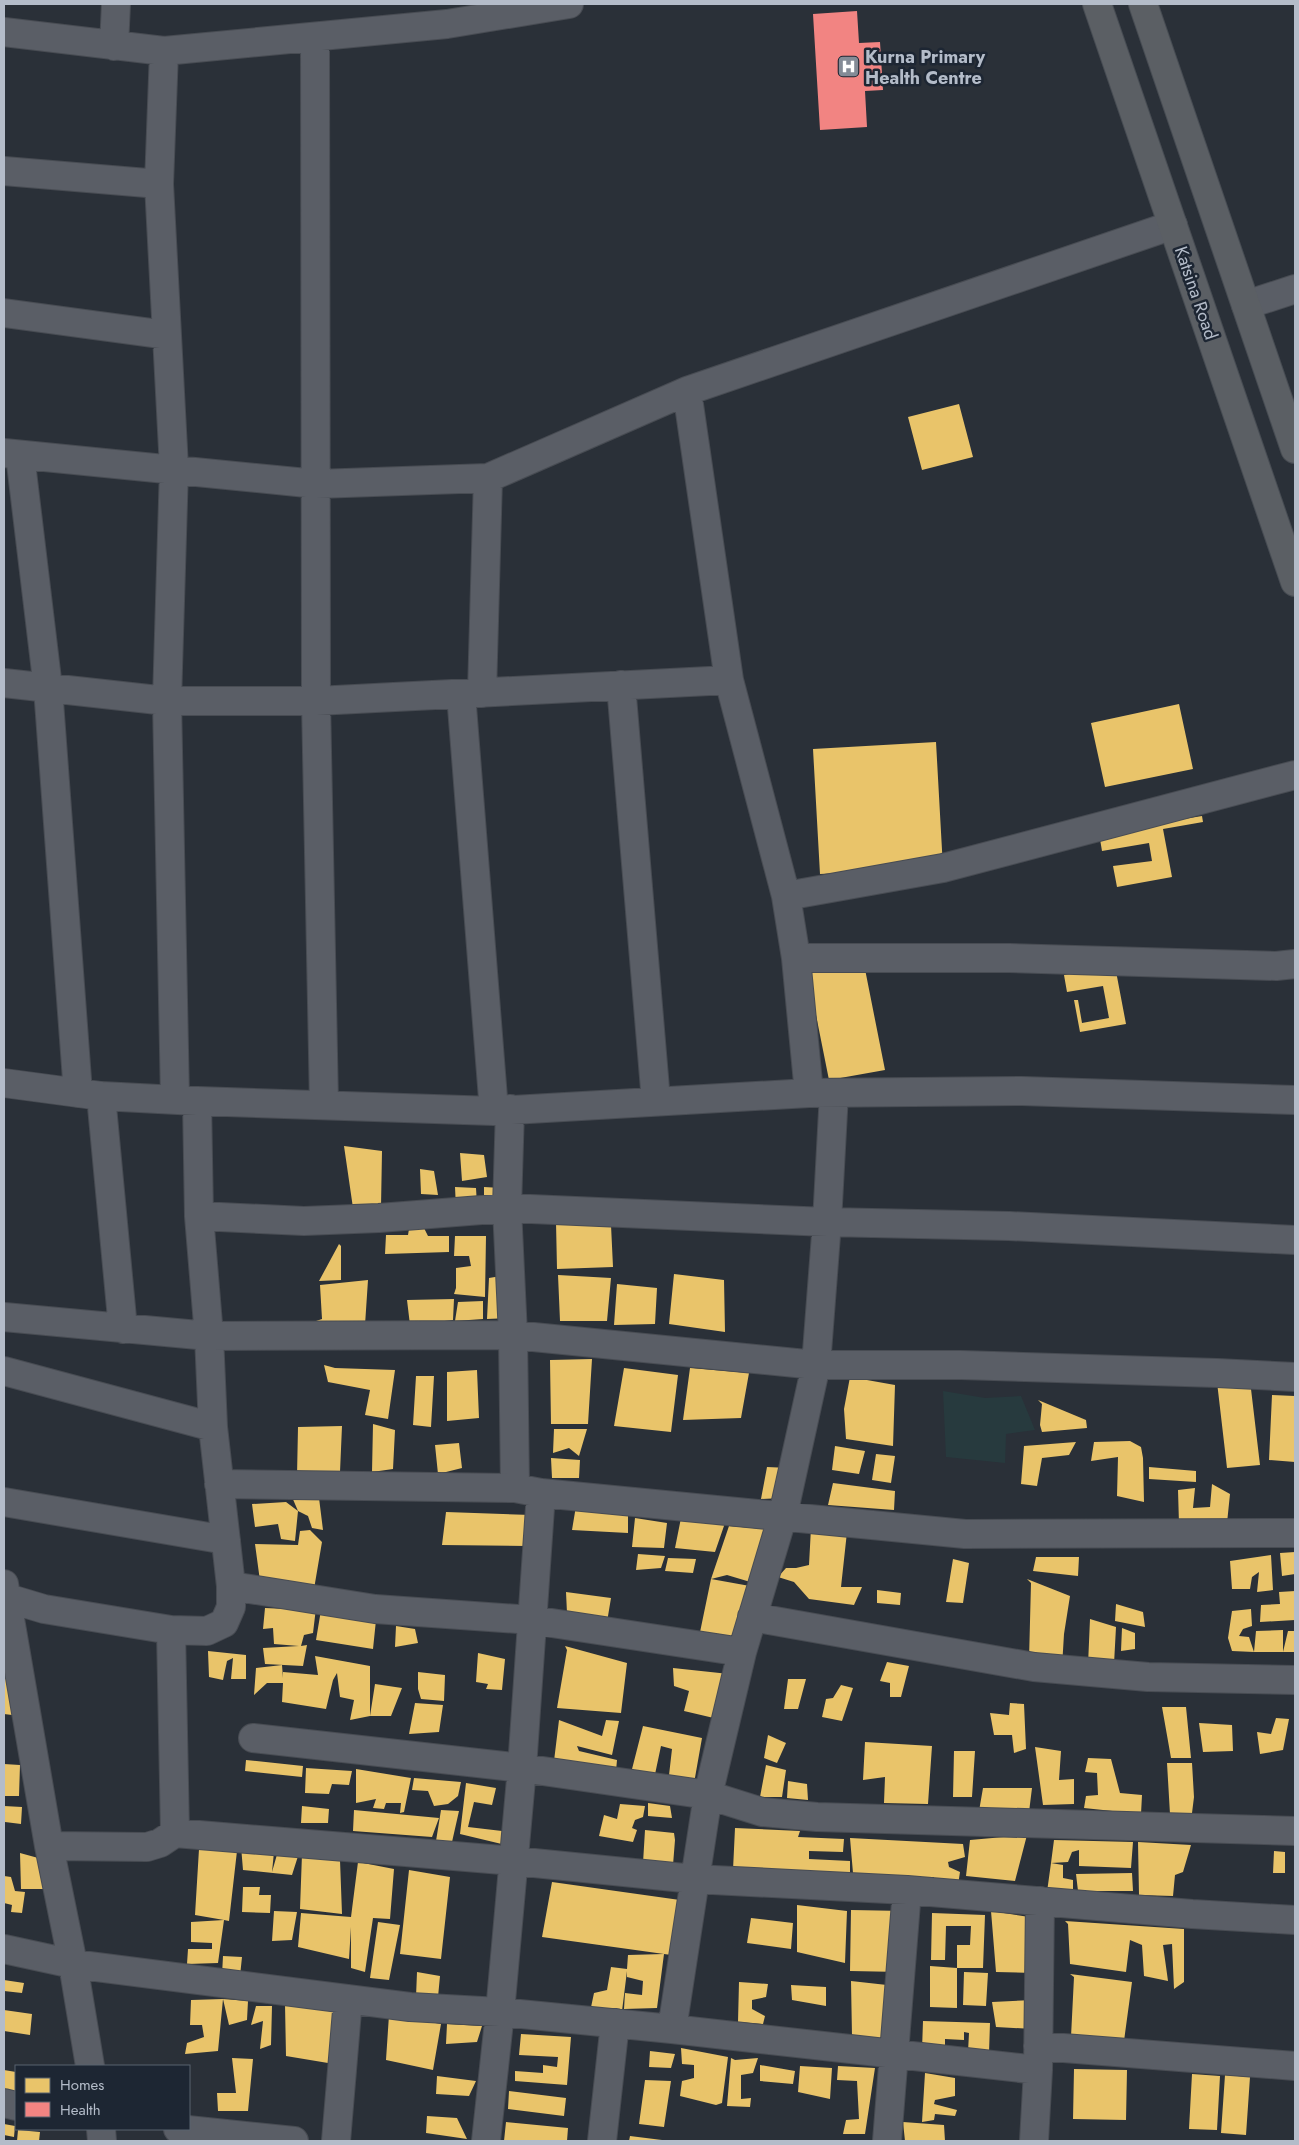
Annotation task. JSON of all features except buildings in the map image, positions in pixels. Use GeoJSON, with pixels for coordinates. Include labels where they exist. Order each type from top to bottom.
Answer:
{"type":"FeatureCollection","features":[{"type":"Feature","properties":{"kind":"highway","name":"Katsina Road"},"geometry":{"type":"LineString","coordinates":[[1097,4],[1295,582]]}},
{"type":"Feature","properties":{"kind":"highway"},"geometry":{"type":"LineString","coordinates":[[1143,4],[1295,449]]}},
{"type":"Feature","properties":{"kind":"street"},"geometry":{"type":"LineString","coordinates":[[114,46],[116,4]]}},
{"type":"Feature","properties":{"kind":"street"},"geometry":{"type":"LineString","coordinates":[[4,32],[164,51],[447,24],[570,4]]}},
{"type":"Feature","properties":{"kind":"street"},"geometry":{"type":"LineString","coordinates":[[316,37],[316,701],[324,1104]]}},
{"type":"Feature","properties":{"kind":"street"},"geometry":{"type":"LineString","coordinates":[[4,1593],[44,1609],[171,1630],[207,1631],[224,1623],[230,1607],[231,1586],[213,1427],[199,1216],[186,1100],[167,701],[174,468],[159,184],[164,51]]}},
{"type":"Feature","properties":{"kind":"street"},"geometry":{"type":"LineString","coordinates":[[4,170],[159,184]]}},
{"type":"Feature","properties":{"kind":"street"},"geometry":{"type":"LineString","coordinates":[[123,1329],[90,1095],[48,688],[12,454],[174,468],[317,484],[488,478],[687,391],[1173,225]]}},
{"type":"Feature","properties":{"kind":"street"},"geometry":{"type":"LineString","coordinates":[[1246,305],[1295,289]]}},
{"type":"Feature","properties":{"kind":"street"},"geometry":{"type":"LineString","coordinates":[[4,313],[167,335]]}},
{"type":"Feature","properties":{"kind":"street"},"geometry":{"type":"LineString","coordinates":[[672,2029],[708,1795],[742,1652],[783,1515],[816,1365],[827,1222],[821,1093],[786,896],[729,680],[687,391]]}},
{"type":"Feature","properties":{"kind":"street"},"geometry":{"type":"LineString","coordinates":[[486,2141],[514,1861],[532,1620],[528,1490],[513,1335],[502,1110],[472,694],[488,478]]}},
{"type":"Feature","properties":{"kind":"street"},"geometry":{"type":"LineString","coordinates":[[4,683],[167,701],[316,701],[729,680]]}},
{"type":"Feature","properties":{"kind":"street"},"geometry":{"type":"LineString","coordinates":[[621,685],[656,1101]]}},
{"type":"Feature","properties":{"kind":"street"},"geometry":{"type":"LineString","coordinates":[[786,896],[942,868],[1295,775]]}},
{"type":"Feature","properties":{"kind":"street"},"geometry":{"type":"LineString","coordinates":[[796,958],[1009,958],[1276,966],[1295,964]]}},
{"type":"Feature","properties":{"kind":"street"},"geometry":{"type":"LineString","coordinates":[[4,1083],[90,1095],[186,1100],[502,1110],[821,1093],[1022,1091],[1295,1100]]}},
{"type":"Feature","properties":{"kind":"street"},"geometry":{"type":"LineString","coordinates":[[199,1216],[304,1221],[379,1218],[507,1208],[827,1222],[1009,1226],[1295,1240]]}},
{"type":"Feature","properties":{"kind":"street"},"geometry":{"type":"LineString","coordinates":[[4,1317],[208,1336],[513,1335],[816,1365],[961,1364],[1217,1372],[1295,1377]]}},
{"type":"Feature","properties":{"kind":"street"},"geometry":{"type":"LineString","coordinates":[[4,1370],[213,1427]]}},
{"type":"Feature","properties":{"kind":"street"},"geometry":{"type":"LineString","coordinates":[[220,1484],[528,1490],[965,1534],[1295,1534]]}},
{"type":"Feature","properties":{"kind":"street"},"geometry":{"type":"LineString","coordinates":[[4,1502],[226,1540]]}},
{"type":"Feature","properties":{"kind":"street"},"geometry":{"type":"LineString","coordinates":[[231,1586],[375,1609],[532,1620],[742,1652]]}},
{"type":"Feature","properties":{"kind":"street"},"geometry":{"type":"LineString","coordinates":[[4,1593],[49,1846],[73,1964],[90,2065]]}},
{"type":"Feature","properties":{"kind":"street"},"geometry":{"type":"LineString","coordinates":[[752,1618],[1034,1667],[1148,1677],[1295,1680]]}},
{"type":"Feature","properties":{"kind":"street"},"geometry":{"type":"LineString","coordinates":[[171,1630],[175,1833]]}},
{"type":"Feature","properties":{"kind":"street"},"geometry":{"type":"LineString","coordinates":[[253,1738],[522,1768],[708,1795],[762,1812],[817,1817],[1295,1831]]}},
{"type":"Feature","properties":{"kind":"street"},"geometry":{"type":"LineString","coordinates":[[49,1846],[147,1846],[160,1843],[175,1833],[514,1861],[694,1879],[907,1890],[1192,1914],[1295,1920]]}},
{"type":"Feature","properties":{"kind":"street"},"geometry":{"type":"LineString","coordinates":[[887,2141],[907,1890]]}},
{"type":"Feature","properties":{"kind":"street"},"geometry":{"type":"LineString","coordinates":[[1034,2141],[1038,2058],[1040,1901]]}},
{"type":"Feature","properties":{"kind":"street"},"geometry":{"type":"LineString","coordinates":[[4,1949],[73,1964],[410,2007],[500,2012],[895,2054],[1295,2066]]}},
{"type":"Feature","properties":{"kind":"street"},"geometry":{"type":"LineString","coordinates":[[336,2141],[348,1999]]}},
{"type":"Feature","properties":{"kind":"street"},"geometry":{"type":"LineString","coordinates":[[602,2141],[615,2024]]}},
{"type":"Feature","properties":{"kind":"street"},"geometry":{"type":"LineString","coordinates":[[188,2130],[294,2141]]}},
{"type":"Feature","properties":{"kind":"green space"},"geometry":{"type":"Polygon","coordinates":[[[943,1391],[985,1398],[1021,1396],[1035,1430],[1006,1434],[1005,1463],[946,1457],[943,1391]]]}},
{"type":"Feature","properties":{"kind":"place","name":"Kurna Primary Health Centre"},"geometry":{"type":"Point","coordinates":[849,67]}}]}
